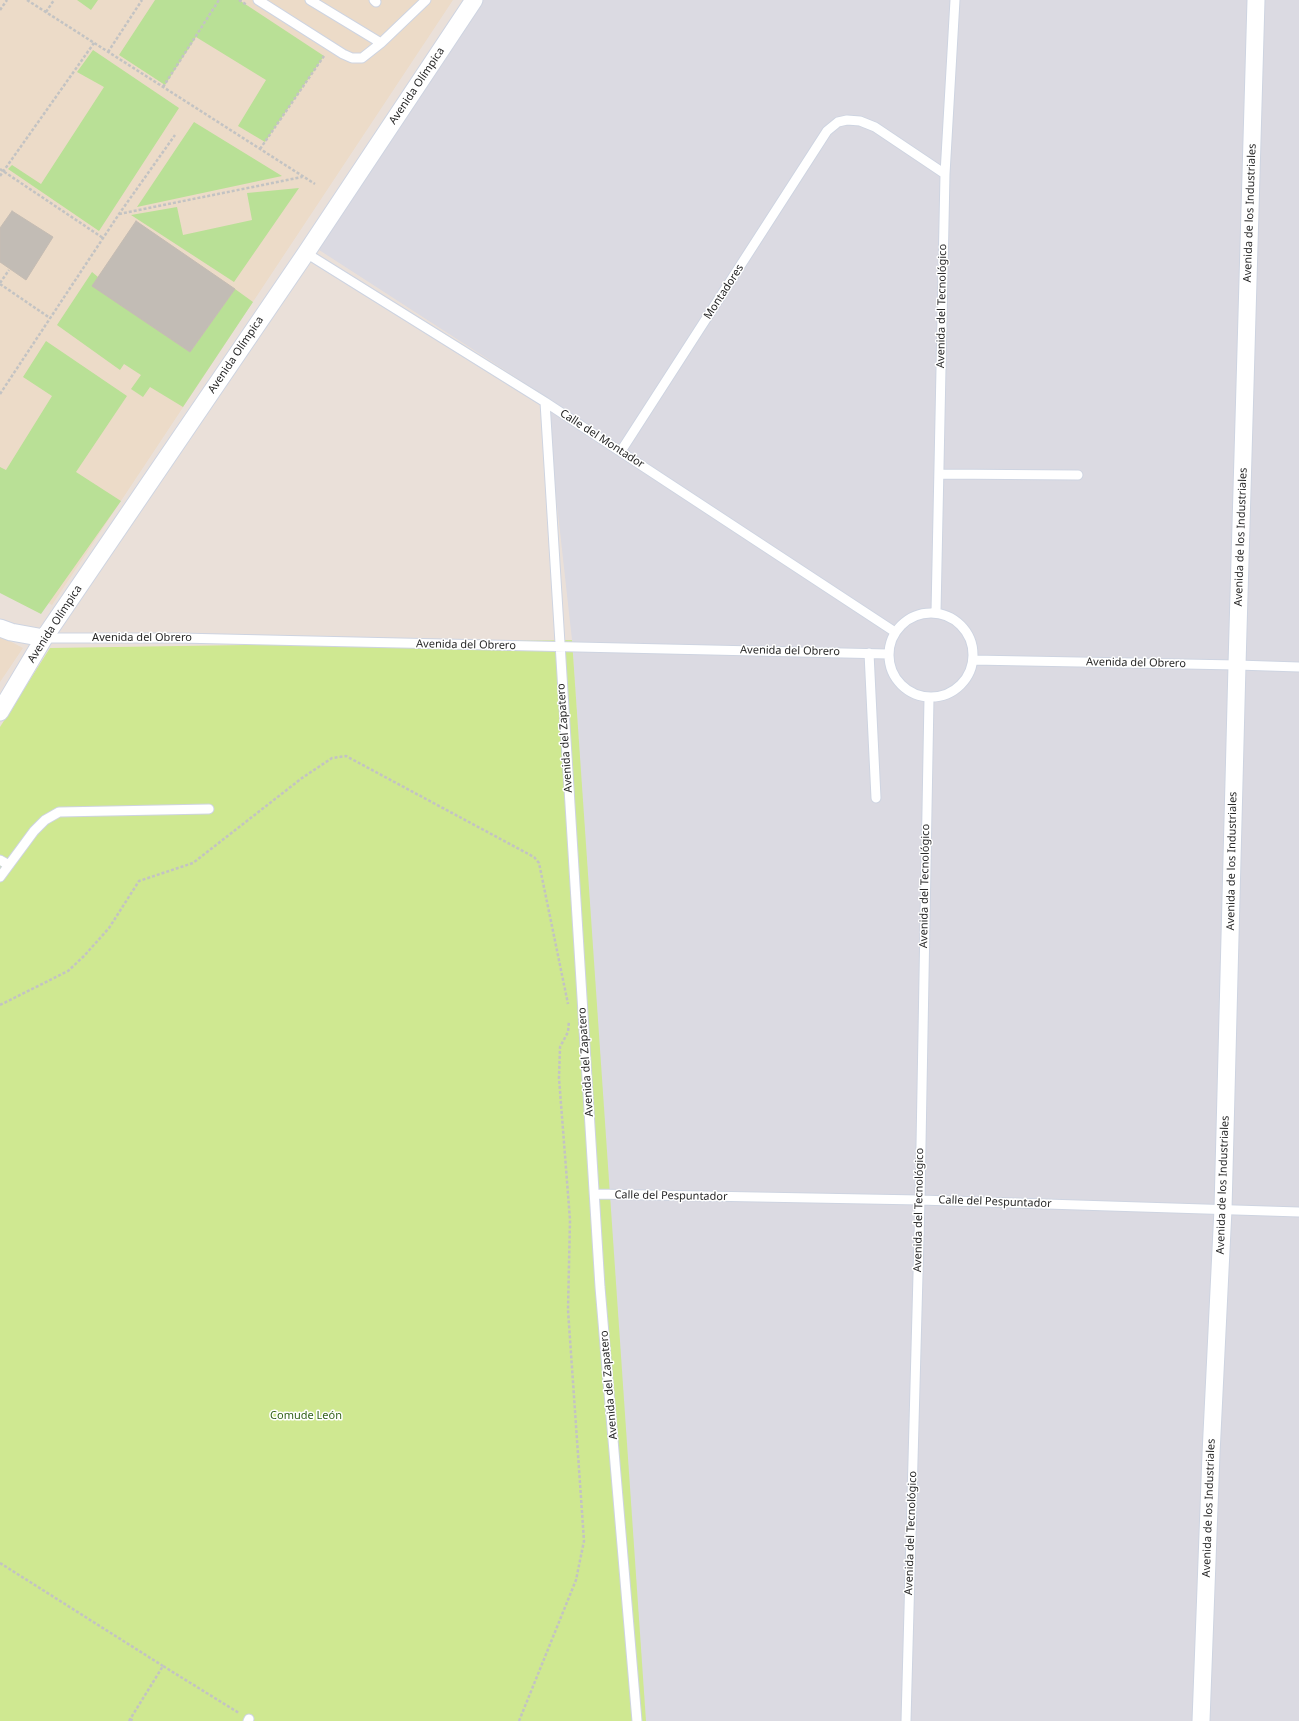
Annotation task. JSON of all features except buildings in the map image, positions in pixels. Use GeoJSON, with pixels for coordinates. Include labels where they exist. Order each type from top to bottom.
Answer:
{"type":"FeatureCollection","features":[{"type":"Feature","properties":{"kind":"street","name":"Avenida Olímpica"},"geometry":{"type":"LineString","coordinates":[[0,712],[44,638],[306,252],[474,0]]}},
{"type":"Feature","properties":{"kind":"street","name":"Avenida de los Industriales"},"geometry":{"type":"LineString","coordinates":[[1201,1721],[1211,1454],[1223,1209],[1256,0]]}},
{"type":"Feature","properties":{"kind":"street"},"geometry":{"type":"LineString","coordinates":[[0,628],[12,632],[44,638]]}},
{"type":"Feature","properties":{"kind":"lane"},"geometry":{"type":"LineString","coordinates":[[258,0],[343,54],[352,58],[362,58],[381,43],[426,0]]}},
{"type":"Feature","properties":{"kind":"lane"},"geometry":{"type":"LineString","coordinates":[[310,0],[381,43]]}},
{"type":"Feature","properties":{"kind":"lane","name":"Avenida del Tecnológico"},"geometry":{"type":"LineString","coordinates":[[936,612],[945,174],[955,0]]}},
{"type":"Feature","properties":{"kind":"lane","name":"Montadores"},"geometry":{"type":"LineString","coordinates":[[621,451],[827,131],[838,122],[847,120],[860,121],[875,127],[945,174]]}},
{"type":"Feature","properties":{"kind":"lane","name":"Calle del Montador"},"geometry":{"type":"LineString","coordinates":[[306,252],[621,451],[895,632]]}},
{"type":"Feature","properties":{"kind":"lane","name":"Avenida del Zapatero"},"geometry":{"type":"LineString","coordinates":[[544,402],[600,1287],[637,1721]]}},
{"type":"Feature","properties":{"kind":"lane"},"geometry":{"type":"LineString","coordinates":[[939,474],[1078,475]]}},
{"type":"Feature","properties":{"kind":"lane"},"geometry":{"type":"LineString","coordinates":[[936,612],[949,616],[960,624],[968,634],[973,647],[973,660],[970,672],[963,683],[953,692],[942,697],[929,698],[916,695],[904,689],[895,679],[890,667],[888,654],[895,632],[906,620],[921,613],[936,612]]}},
{"type":"Feature","properties":{"kind":"lane","name":"Avenida del Obrero"},"geometry":{"type":"LineString","coordinates":[[44,638],[179,638],[888,654]]}},
{"type":"Feature","properties":{"kind":"lane"},"geometry":{"type":"LineString","coordinates":[[869,653],[876,798]]}},
{"type":"Feature","properties":{"kind":"lane","name":"Avenida del Obrero"},"geometry":{"type":"LineString","coordinates":[[973,660],[1299,667]]}},
{"type":"Feature","properties":{"kind":"lane","name":"Avenida del Tecnológico"},"geometry":{"type":"LineString","coordinates":[[906,1721],[920,1200],[929,698]]}},
{"type":"Feature","properties":{"kind":"lane"},"geometry":{"type":"LineString","coordinates":[[0,877],[34,831],[45,820],[59,812],[209,809]]}},
{"type":"Feature","properties":{"kind":"lane"},"geometry":{"type":"LineString","coordinates":[[0,860],[9,865]]}},
{"type":"Feature","properties":{"kind":"lane","name":"Calle del Pespuntador"},"geometry":{"type":"LineString","coordinates":[[595,1194],[920,1200],[1299,1212]]}},
{"type":"Feature","properties":{"kind":"path"},"geometry":{"type":"LineString","coordinates":[[0,10],[7,0]]}},
{"type":"Feature","properties":{"kind":"path"},"geometry":{"type":"LineString","coordinates":[[27,0],[315,184]]}},
{"type":"Feature","properties":{"kind":"path"},"geometry":{"type":"LineString","coordinates":[[46,12],[54,0]]}},
{"type":"Feature","properties":{"kind":"path"},"geometry":{"type":"LineString","coordinates":[[108,52],[142,0]]}},
{"type":"Feature","properties":{"kind":"path"},"geometry":{"type":"LineString","coordinates":[[163,87],[219,0]]}},
{"type":"Feature","properties":{"kind":"path"},"geometry":{"type":"LineString","coordinates":[[239,0],[252,9]]}},
{"type":"Feature","properties":{"kind":"path"},"geometry":{"type":"LineString","coordinates":[[0,176],[1,170],[94,43]]}},
{"type":"Feature","properties":{"kind":"path"},"geometry":{"type":"LineString","coordinates":[[260,149],[324,56],[318,52]]}},
{"type":"Feature","properties":{"kind":"path"},"geometry":{"type":"LineString","coordinates":[[0,394],[119,214],[175,135]]}},
{"type":"Feature","properties":{"kind":"path"},"geometry":{"type":"LineString","coordinates":[[1,170],[103,238]]}},
{"type":"Feature","properties":{"kind":"path"},"geometry":{"type":"LineString","coordinates":[[119,214],[303,176]]}},
{"type":"Feature","properties":{"kind":"path"},"geometry":{"type":"LineString","coordinates":[[9,270],[0,284],[50,318]]}},
{"type":"Feature","properties":{"kind":"path"},"geometry":{"type":"LineString","coordinates":[[0,1005],[68,971],[84,956],[109,928],[139,881],[193,863],[302,778],[332,758],[346,756],[534,857],[539,863],[569,1006]]}},
{"type":"Feature","properties":{"kind":"path"},"geometry":{"type":"LineString","coordinates":[[519,1721],[576,1580],[584,1541],[568,1310],[570,1220],[560,1078],[560,1047],[568,1032],[570,1014]]}},
{"type":"Feature","properties":{"kind":"path"},"geometry":{"type":"LineString","coordinates":[[0,1563],[248,1720]]}},
{"type":"Feature","properties":{"kind":"path"},"geometry":{"type":"LineString","coordinates":[[134,1721],[130,1720],[163,1666]]}},
{"type":"Feature","properties":{"kind":"shaded area"},"geometry":{"type":"Polygon","coordinates":[[[0,0],[453,0],[52,605],[0,580],[0,0]]]}},
{"type":"Feature","properties":{"kind":"shaded area"},"geometry":{"type":"Polygon","coordinates":[[[479,0],[1299,0],[1299,1721],[642,1721],[572,640],[545,396],[316,248],[479,0]]]}},
{"type":"Feature","properties":{"kind":"shaded area"},"geometry":{"type":"Polygon","coordinates":[[[0,636],[23,648],[0,682],[0,636]]]}},
{"type":"Feature","properties":{"kind":"green space"},"geometry":{"type":"Polygon","coordinates":[[[77,0],[98,0],[91,10],[77,0]]]}},
{"type":"Feature","properties":{"kind":"green space"},"geometry":{"type":"Polygon","coordinates":[[[155,0],[239,0],[324,56],[265,142],[238,126],[266,80],[196,37],[165,85],[119,55],[155,0]]]}},
{"type":"Feature","properties":{"kind":"green space"},"geometry":{"type":"Polygon","coordinates":[[[93,50],[179,108],[99,231],[8,169],[12,165],[41,184],[104,87],[77,72],[93,50]]]}},
{"type":"Feature","properties":{"kind":"green space"},"geometry":{"type":"Polygon","coordinates":[[[194,122],[282,176],[137,207],[194,122]]]}},
{"type":"Feature","properties":{"kind":"green space"},"geometry":{"type":"Polygon","coordinates":[[[299,188],[234,282],[131,215],[177,207],[183,235],[252,220],[247,193],[299,188]]]}},
{"type":"Feature","properties":{"kind":"green space"},"geometry":{"type":"Polygon","coordinates":[[[92,272],[98,277],[93,286],[190,352],[235,289],[253,302],[183,407],[150,387],[143,397],[131,389],[141,375],[124,364],[120,370],[57,325],[92,272]]]}},
{"type":"Feature","properties":{"kind":"green space"},"geometry":{"type":"Polygon","coordinates":[[[46,341],[127,396],[76,472],[121,501],[41,614],[0,593],[0,467],[6,470],[52,396],[23,377],[46,341]]]}},
{"type":"Feature","properties":{"kind":"green space","name":"Comude León"},"geometry":{"type":"Polygon","coordinates":[[[572,640],[646,1721],[0,1721],[0,727],[50,648],[572,640]]]}}]}
